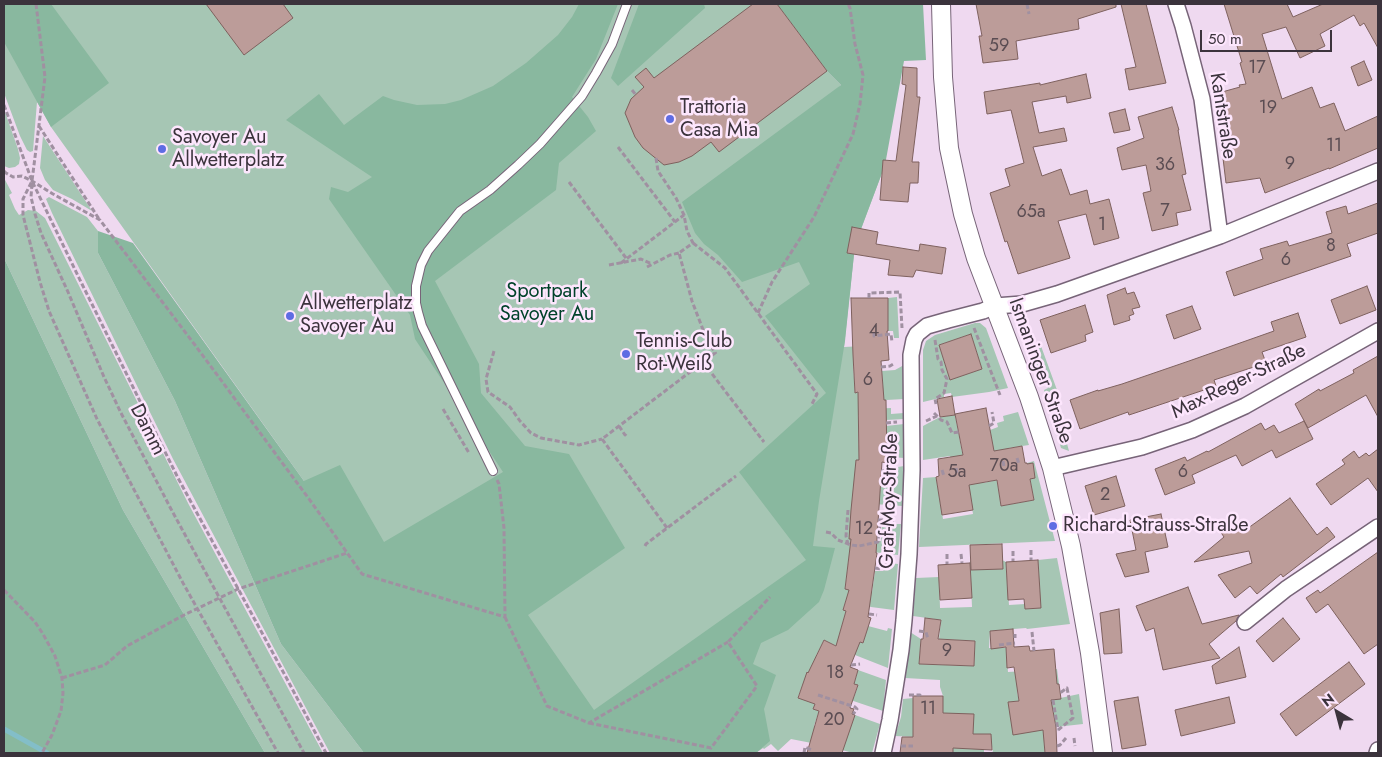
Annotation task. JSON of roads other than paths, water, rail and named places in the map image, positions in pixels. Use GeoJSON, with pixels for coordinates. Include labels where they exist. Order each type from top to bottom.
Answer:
{"type":"FeatureCollection","features":[{"type":"Feature","properties":{"kind":"street","name":"Ismaninger Straße"},"geometry":{"type":"LineString","coordinates":[[941,4],[943,78],[949,148],[963,214],[976,258],[1029,397],[1052,468],[1071,546],[1090,653],[1103,753]]}},
{"type":"Feature","properties":{"kind":"street","name":"Kantstraße"},"geometry":{"type":"LineString","coordinates":[[1176,4],[1202,99],[1220,236]]}},
{"type":"Feature","properties":{"kind":"street"},"geometry":{"type":"LineString","coordinates":[[995,306],[1022,304],[1057,294],[1220,236],[1378,171]]}},
{"type":"Feature","properties":{"kind":"street","name":"Graf-Moy-Straße"},"geometry":{"type":"LineString","coordinates":[[883,753],[901,650],[909,554],[912,463],[910,360],[912,347],[917,334],[927,326],[995,306]]}},
{"type":"Feature","properties":{"kind":"street","name":"Max-Reger-Straße"},"geometry":{"type":"LineString","coordinates":[[1052,468],[1142,446],[1192,430],[1245,406],[1378,331]]}},
{"type":"Feature","properties":{"kind":"street"},"geometry":{"type":"LineString","coordinates":[[1245,622],[1286,589],[1378,527]]}},
{"type":"Feature","properties":{"kind":"lane"},"geometry":{"type":"LineString","coordinates":[[493,471],[420,319],[416,303],[416,286],[420,265],[428,251],[460,210],[490,190],[518,165],[540,144],[582,96],[612,44],[627,4]]}},
{"type":"Feature","properties":{"kind":"waterway"},"geometry":{"type":"LineString","coordinates":[[4,729],[47,753]]}},
{"type":"Feature","properties":{"kind":"place","name":"Trattoria Casa Mia"},"geometry":{"type":"Point","coordinates":[670,119]}},
{"type":"Feature","properties":{"kind":"place","name":"Savoyer Au Allwetterplatz"},"geometry":{"type":"Point","coordinates":[162,149]}},
{"type":"Feature","properties":{"kind":"place","name":"Allwetterplatz Savoyer Au"},"geometry":{"type":"Point","coordinates":[290,316]}},
{"type":"Feature","properties":{"kind":"place","name":"Tennis-Club Rot-Weiß"},"geometry":{"type":"Point","coordinates":[626,354]}},
{"type":"Feature","properties":{"kind":"place","name":"Richard-Strauss-Straße"},"geometry":{"type":"Point","coordinates":[1053,526]}},
{"type":"Feature","properties":{"kind":"park label","name":"Sportpark Savoyer Au"},"geometry":{"type":"Point","coordinates":[547,304]}}]}
